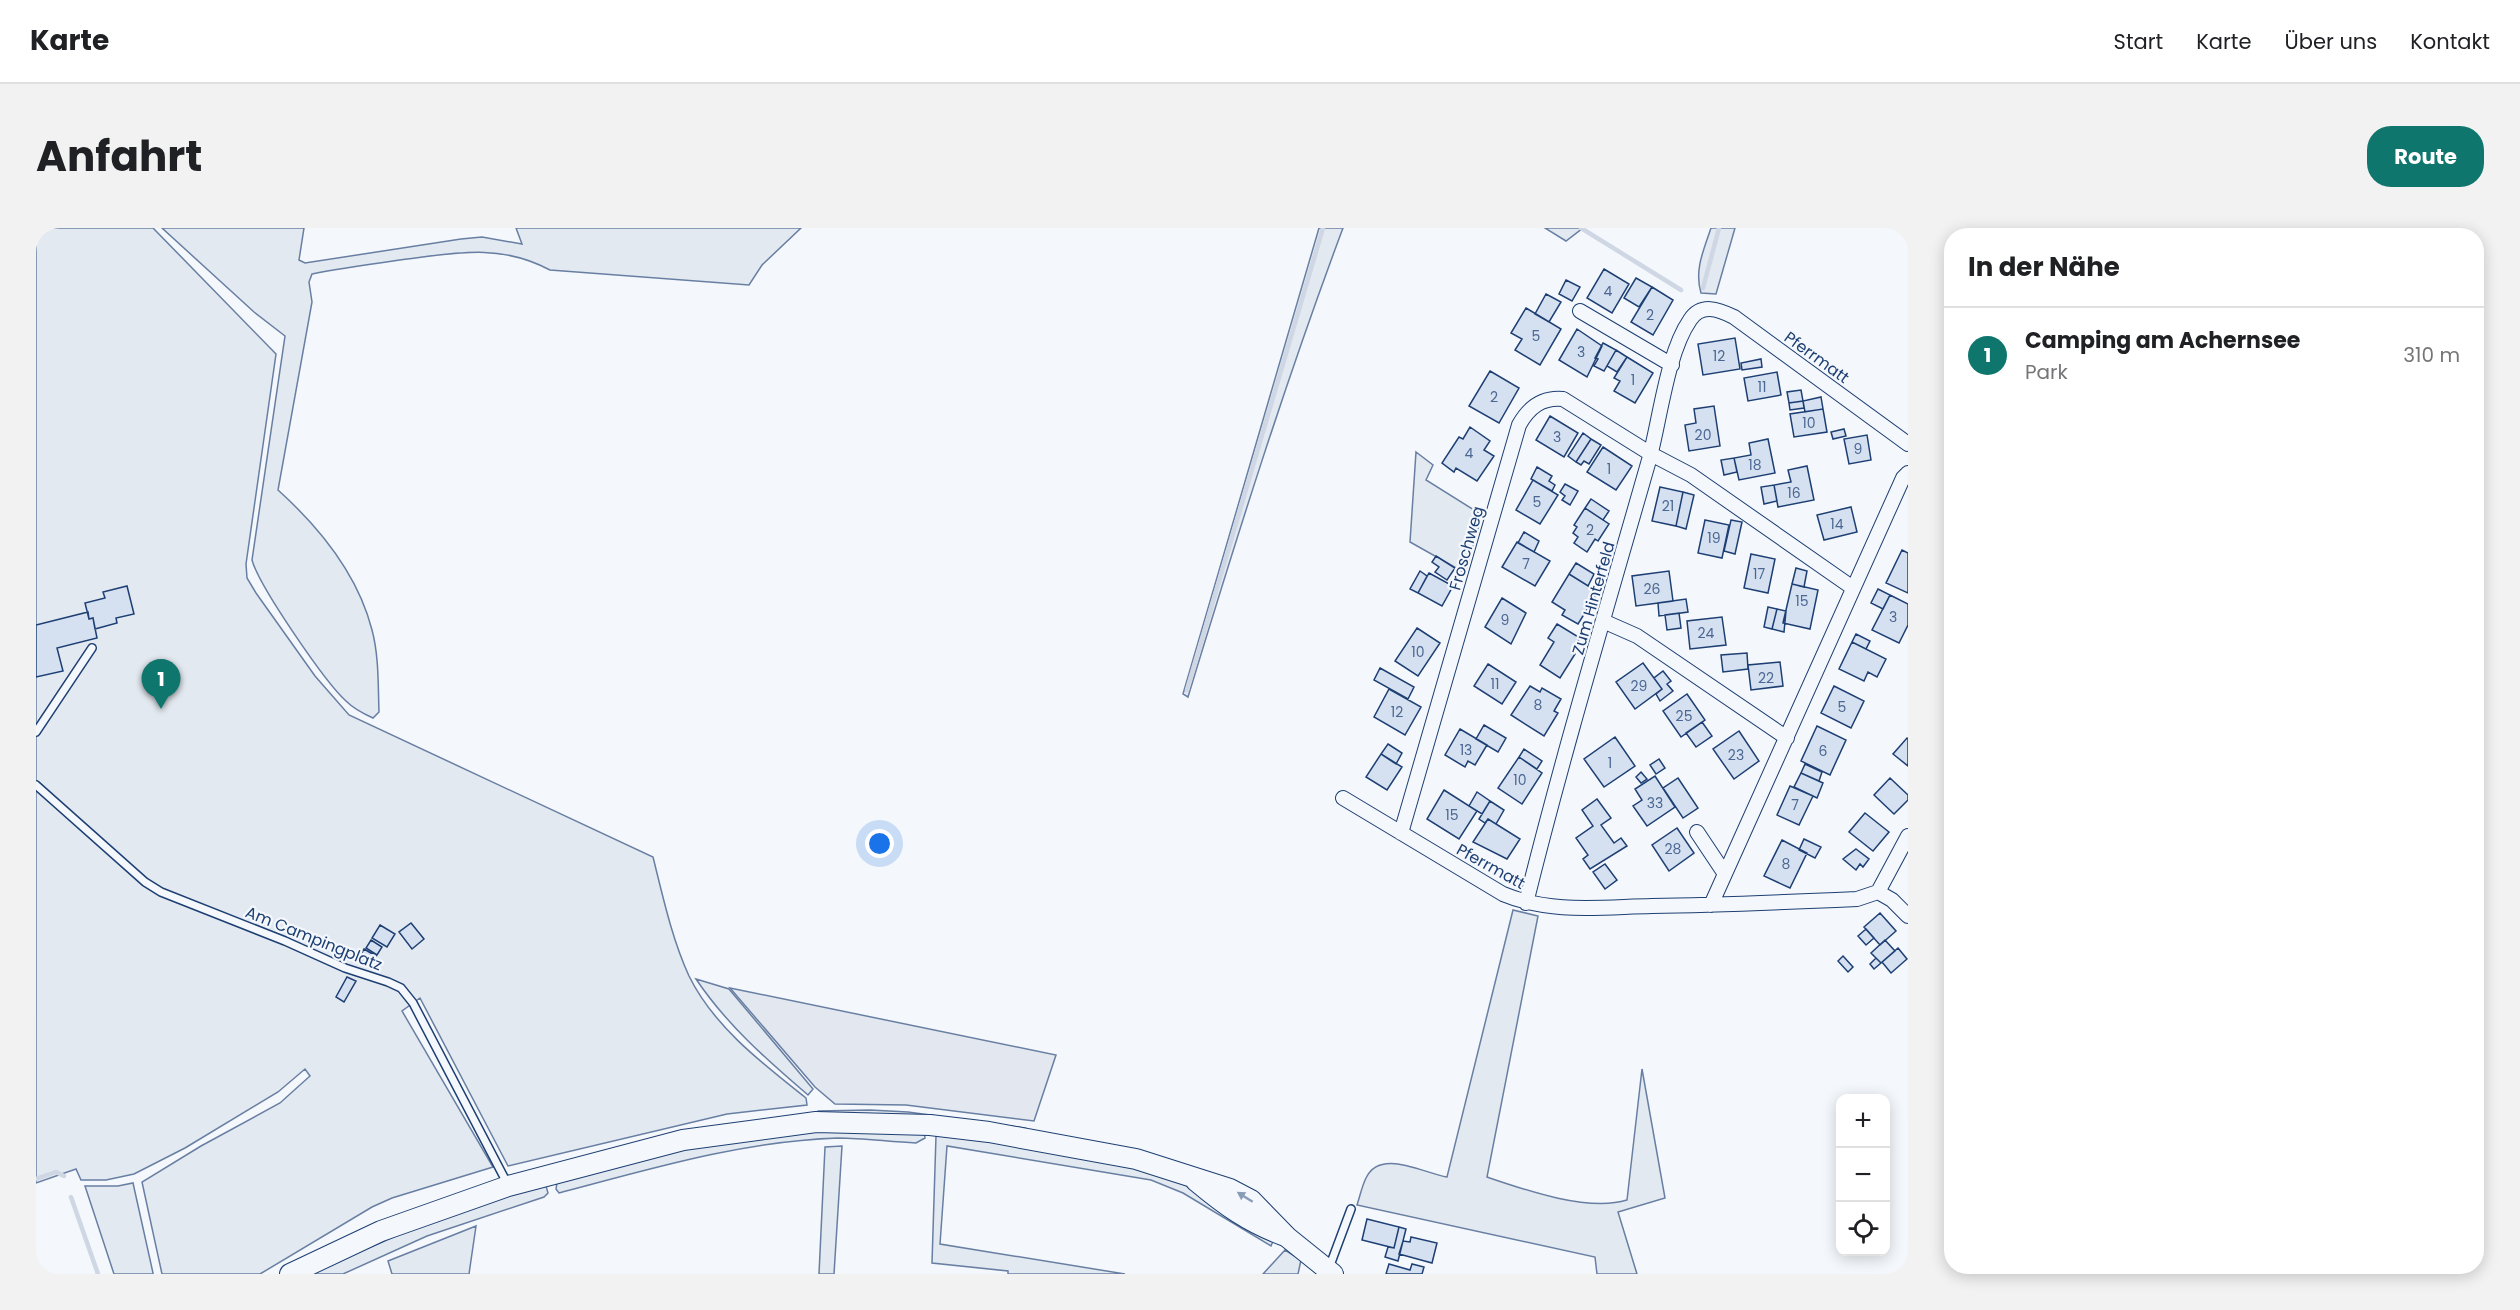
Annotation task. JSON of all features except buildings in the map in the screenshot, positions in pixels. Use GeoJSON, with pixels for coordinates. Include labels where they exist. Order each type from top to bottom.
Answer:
{"type":"FeatureCollection","features":[{"type":"Feature","properties":{"kind":"street","name":"Pferrmatt"},"geometry":{"type":"LineString","coordinates":[[1702,309],[1713,308],[1734,316],[1908,444]]}},
{"type":"Feature","properties":{"kind":"street","name":"Zum Hinterfeld"},"geometry":{"type":"LineString","coordinates":[[1526,903],[1549,810],[1651,454],[1672,365],[1683,332],[1691,318],[1702,309]]}},
{"type":"Feature","properties":{"kind":"street"},"geometry":{"type":"LineString","coordinates":[[1580,311],[1672,365]]}},
{"type":"Feature","properties":{"kind":"street","name":"Froschweg"},"geometry":{"type":"LineString","coordinates":[[1401,833],[1519,425],[1526,413],[1549,398],[1563,399],[1651,454]]}},
{"type":"Feature","properties":{"kind":"street"},"geometry":{"type":"LineString","coordinates":[[1651,454],[1691,475],[1853,588]]}},
{"type":"Feature","properties":{"kind":"street"},"geometry":{"type":"LineString","coordinates":[[1711,905],[1853,588],[1908,472]]}},
{"type":"Feature","properties":{"kind":"street"},"geometry":{"type":"LineString","coordinates":[[1603,621],[1637,636],[1787,738]]}},
{"type":"Feature","properties":{"kind":"street","name":"Pferrmatt"},"geometry":{"type":"LineString","coordinates":[[1344,798],[1503,894],[1526,903],[1558,908],[1711,905],[1857,899],[1878,892]]}},
{"type":"Feature","properties":{"kind":"street"},"geometry":{"type":"LineString","coordinates":[[1697,832],[1725,874]]}},
{"type":"Feature","properties":{"kind":"street"},"geometry":{"type":"LineString","coordinates":[[1908,836],[1878,892],[1892,900],[1908,916]]}},
{"type":"Feature","properties":{"kind":"street"},"geometry":{"type":"LineString","coordinates":[[290,1274],[381,1231],[508,1186],[683,1140],[816,1122],[886,1122],[989,1132],[1136,1159],[1190,1175],[1227,1208],[1254,1224],[1287,1237],[1330,1272]]}},
{"type":"Feature","properties":{"kind":"lane"},"geometry":{"type":"LineString","coordinates":[[36,732],[92,648]]}},
{"type":"Feature","properties":{"kind":"lane","name":"Am Campingplatz"},"geometry":{"type":"LineString","coordinates":[[36,786],[145,882],[161,892],[285,941],[345,968],[400,988],[413,1004],[508,1186]]}},
{"type":"Feature","properties":{"kind":"lane"},"geometry":{"type":"LineString","coordinates":[[1330,1272],[1351,1209]]}},
{"type":"Feature","properties":{"kind":"shaded area"},"geometry":{"type":"Polygon","coordinates":[[[36,228],[153,228],[276,354],[246,564],[247,578],[256,593],[315,676],[349,715],[653,857],[668,918],[689,976],[699,994],[726,1028],[757,1058],[806,1098],[807,1105],[727,1114],[508,1166],[420,998],[402,1011],[493,1167],[392,1198],[372,1207],[260,1274],[162,1274],[142,1182],[201,1146],[280,1103],[310,1076],[305,1069],[278,1092],[185,1148],[134,1174],[106,1180],[81,1180],[76,1169],[36,1183],[36,228]]]}},
{"type":"Feature","properties":{"kind":"shaded area"},"geometry":{"type":"Polygon","coordinates":[[[162,228],[304,228],[299,260],[305,263],[482,237],[522,244],[516,228],[801,228],[762,265],[749,285],[550,270],[513,256],[476,252],[420,257],[312,274],[309,282],[312,302],[278,490],[308,520],[335,553],[347,571],[366,610],[376,650],[378,671],[379,712],[373,718],[349,704],[323,675],[279,611],[252,560],[285,336],[254,312],[162,228]]]}},
{"type":"Feature","properties":{"kind":"shaded area"},"geometry":{"type":"Polygon","coordinates":[[[1319,228],[1343,228],[1262,461],[1188,697],[1183,694],[1319,228]]]}},
{"type":"Feature","properties":{"kind":"shaded area"},"geometry":{"type":"Polygon","coordinates":[[[1545,228],[1583,228],[1566,241],[1545,228]]]}},
{"type":"Feature","properties":{"kind":"shaded area"},"geometry":{"type":"Polygon","coordinates":[[[1711,228],[1735,228],[1716,294],[1701,293],[1699,284],[1701,260],[1711,228]]]}},
{"type":"Feature","properties":{"kind":"shaded area"},"geometry":{"type":"Polygon","coordinates":[[[1416,452],[1433,465],[1426,480],[1482,515],[1465,573],[1410,542],[1416,452]]]}},
{"type":"Feature","properties":{"kind":"shaded area"},"geometry":{"type":"Polygon","coordinates":[[[1513,910],[1538,916],[1487,1177],[1557,1198],[1594,1203],[1627,1200],[1642,1069],[1665,1198],[1618,1212],[1637,1274],[1597,1274],[1595,1257],[1357,1205],[1366,1178],[1373,1169],[1381,1165],[1391,1163],[1403,1165],[1447,1177],[1513,910]]]}},
{"type":"Feature","properties":{"kind":"shaded area"},"geometry":{"type":"Polygon","coordinates":[[[696,979],[729,989],[813,1089],[808,1095],[762,1055],[734,1026],[696,979]]]}},
{"type":"Feature","properties":{"kind":"shaded area"},"geometry":{"type":"Polygon","coordinates":[[[730,988],[1056,1055],[1034,1121],[906,1105],[835,1104],[815,1087],[730,988]]]}},
{"type":"Feature","properties":{"kind":"shaded area"},"geometry":{"type":"Polygon","coordinates":[[[819,1111],[908,1112],[1025,1128],[1022,1131],[823,1114],[819,1111]]]}},
{"type":"Feature","properties":{"kind":"shaded area"},"geometry":{"type":"Polygon","coordinates":[[[820,1128],[924,1132],[925,1138],[916,1143],[838,1138],[767,1144],[697,1158],[559,1193],[556,1189],[557,1183],[676,1150],[820,1128]]]}},
{"type":"Feature","properties":{"kind":"shaded area"},"geometry":{"type":"Polygon","coordinates":[[[939,1134],[1010,1144],[1158,1173],[1187,1186],[1273,1241],[1271,1246],[1183,1193],[1151,1180],[947,1146],[940,1244],[1125,1274],[1008,1274],[1008,1271],[932,1263],[936,1136],[939,1134]]]}},
{"type":"Feature","properties":{"kind":"shaded area"},"geometry":{"type":"Polygon","coordinates":[[[842,1146],[834,1274],[819,1274],[825,1147],[842,1146]]]}},
{"type":"Feature","properties":{"kind":"shaded area"},"geometry":{"type":"Polygon","coordinates":[[[133,1183],[153,1274],[114,1274],[85,1186],[118,1186],[133,1183]]]}},
{"type":"Feature","properties":{"kind":"shaded area"},"geometry":{"type":"Polygon","coordinates":[[[541,1184],[546,1186],[548,1193],[544,1197],[427,1236],[343,1274],[308,1274],[445,1215],[541,1184]]]}},
{"type":"Feature","properties":{"kind":"shaded area"},"geometry":{"type":"Polygon","coordinates":[[[476,1226],[469,1274],[392,1274],[388,1261],[476,1226]]]}},
{"type":"Feature","properties":{"kind":"shaded area"},"geometry":{"type":"Polygon","coordinates":[[[1285,1250],[1301,1260],[1298,1274],[1263,1274],[1285,1250]]]}},
{"type":"Feature","properties":{"kind":"waterway"},"geometry":{"type":"LineString","coordinates":[[1187,690],[1323,228]]}},
{"type":"Feature","properties":{"kind":"waterway"},"geometry":{"type":"LineString","coordinates":[[1581,228],[1681,290]]}},
{"type":"Feature","properties":{"kind":"waterway"},"geometry":{"type":"LineString","coordinates":[[1703,288],[1719,228]]}},
{"type":"Feature","properties":{"kind":"waterway"},"geometry":{"type":"LineString","coordinates":[[36,1179],[56,1172],[64,1176]]}},
{"type":"Feature","properties":{"kind":"waterway"},"geometry":{"type":"LineString","coordinates":[[71,1197],[98,1274]]}},
{"type":"Feature","properties":{"kind":"place","name":"Camping am Achernsee"},"geometry":{"type":"Point","coordinates":[161,709]}}]}
